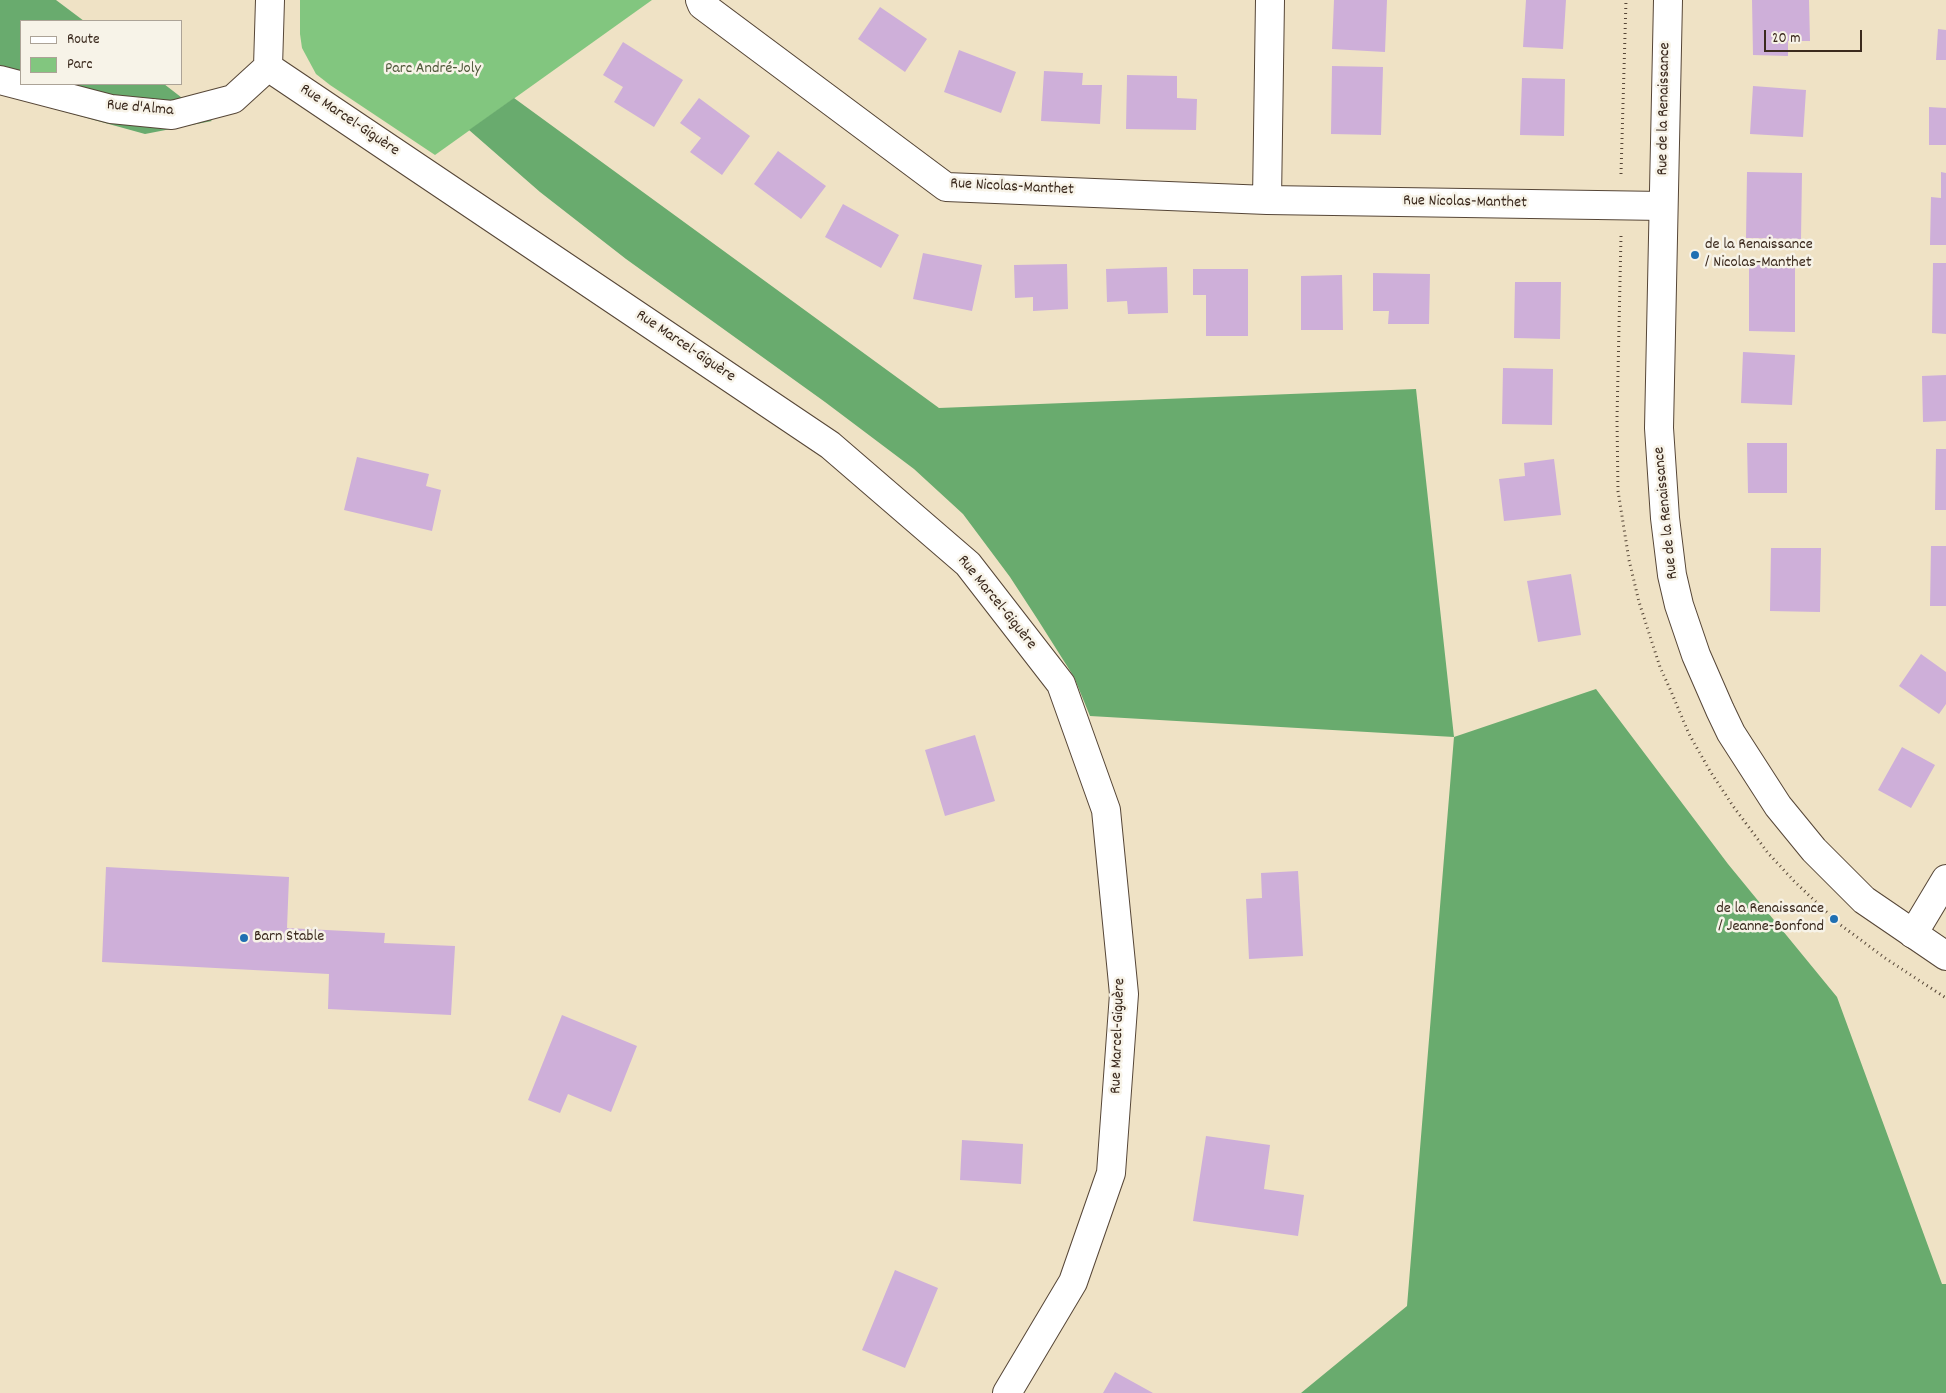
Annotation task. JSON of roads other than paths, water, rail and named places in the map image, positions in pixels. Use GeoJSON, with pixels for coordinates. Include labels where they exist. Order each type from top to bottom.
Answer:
{"type":"FeatureCollection","features":[{"type":"Feature","properties":{"kind":"street"},"geometry":{"type":"LineString","coordinates":[[268,67],[270,0]]}},
{"type":"Feature","properties":{"kind":"street","name":"Rue Nicolas-Manthet"},"geometry":{"type":"LineString","coordinates":[[700,0],[702,5],[946,187],[1267,200],[1663,206]]}},
{"type":"Feature","properties":{"kind":"street"},"geometry":{"type":"LineString","coordinates":[[1267,200],[1270,0]]}},
{"type":"Feature","properties":{"kind":"street","name":"Rue de la Renaissance"},"geometry":{"type":"LineString","coordinates":[[1668,0],[1659,413],[1662,489],[1672,576],[1690,637],[1707,681],[1731,732],[1778,806],[1814,850],[1864,900],[1946,956]]}},
{"type":"Feature","properties":{"kind":"street","name":"Rue d'Alma"},"geometry":{"type":"LineString","coordinates":[[0,80],[111,109],[172,115],[233,99],[268,67]]}},
{"type":"Feature","properties":{"kind":"street","name":"Rue Marcel-Giguère"},"geometry":{"type":"LineString","coordinates":[[268,67],[830,445],[968,564],[1061,684],[1106,810],[1124,994],[1111,1173],[1073,1282],[1007,1393]]}},
{"type":"Feature","properties":{"kind":"street"},"geometry":{"type":"LineString","coordinates":[[1913,934],[1946,879]]}},
{"type":"Feature","properties":{"kind":"place","name":"de la Renaissance / Nicolas-Manthet"},"geometry":{"type":"Point","coordinates":[1695,255]}},
{"type":"Feature","properties":{"kind":"place","name":"de la Renaissance / Jeanne-Bonfond"},"geometry":{"type":"Point","coordinates":[1834,919]}},
{"type":"Feature","properties":{"kind":"place","name":"Barn Stable"},"geometry":{"type":"Point","coordinates":[244,938]}},
{"type":"Feature","properties":{"kind":"park label","name":"Parc André-Joly"},"geometry":{"type":"Point","coordinates":[433,70]}}]}
